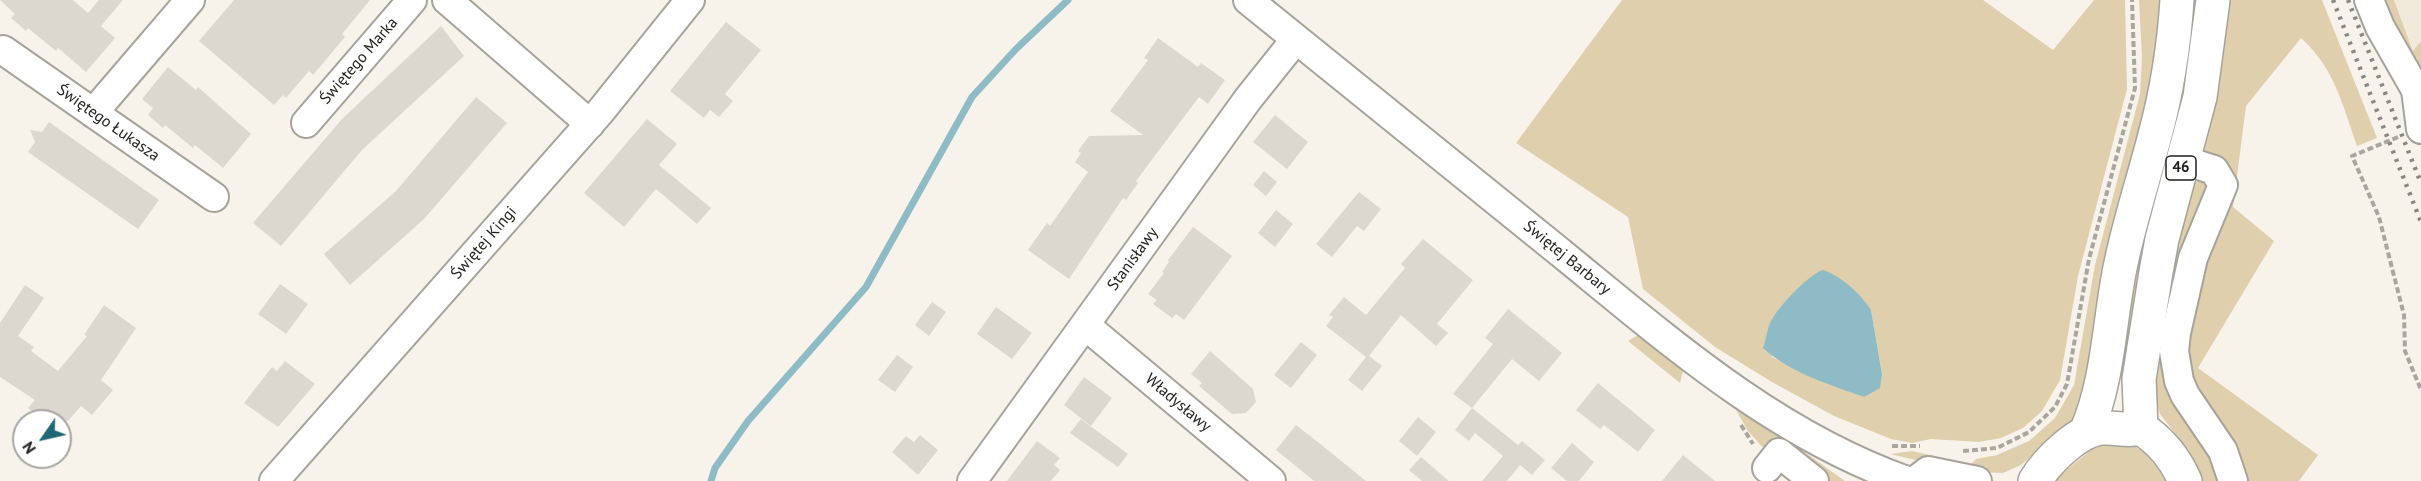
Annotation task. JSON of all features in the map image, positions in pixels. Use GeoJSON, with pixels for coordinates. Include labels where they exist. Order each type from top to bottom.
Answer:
{"type":"FeatureCollection","features":[{"type":"Feature","properties":{"kind":"main road","name":"46"},"geometry":{"type":"LineString","coordinates":[[2086,432],[2096,410],[2115,291],[2128,230],[2163,102],[2175,39],[2177,0]]}},
{"type":"Feature","properties":{"kind":"main road","name":"46"},"geometry":{"type":"LineString","coordinates":[[2141,428],[2138,394],[2162,239],[2200,97],[2213,0]]}},
{"type":"Feature","properties":{"kind":"main road"},"geometry":{"type":"LineString","coordinates":[[2035,481],[2053,457],[2086,432],[2102,428],[2130,431],[2141,428],[2156,438],[2168,451],[2185,481]]}},
{"type":"Feature","properties":{"kind":"street"},"geometry":{"type":"LineString","coordinates":[[93,113],[189,0]]}},
{"type":"Feature","properties":{"kind":"street","name":"Świętego Marka"},"geometry":{"type":"LineString","coordinates":[[306,123],[412,0]]}},
{"type":"Feature","properties":{"kind":"street"},"geometry":{"type":"LineString","coordinates":[[447,0],[590,124]]}},
{"type":"Feature","properties":{"kind":"street","name":"Świętej Kingi"},"geometry":{"type":"LineString","coordinates":[[274,481],[590,124],[690,0]]}},
{"type":"Feature","properties":{"kind":"street","name":"Świętej Barbary"},"geometry":{"type":"LineString","coordinates":[[1248,0],[1702,366],[1802,434],[1868,475],[1907,481]]}},
{"type":"Feature","properties":{"kind":"street"},"geometry":{"type":"LineString","coordinates":[[2369,0],[2380,27],[2416,90],[2421,129]]}},
{"type":"Feature","properties":{"kind":"street","name":"Stanisławy"},"geometry":{"type":"LineString","coordinates":[[972,481],[1248,99],[1296,39]]}},
{"type":"Feature","properties":{"kind":"street","name":"Świętego Łukasza"},"geometry":{"type":"LineString","coordinates":[[3,50],[214,197]]}},
{"type":"Feature","properties":{"kind":"street"},"geometry":{"type":"LineString","coordinates":[[2183,160],[2214,171],[2223,185],[2193,258],[2176,333],[2176,366],[2185,395],[2223,451],[2233,481]]}},
{"type":"Feature","properties":{"kind":"street","name":"Władysławy"},"geometry":{"type":"LineString","coordinates":[[1085,325],[1271,481]]}},
{"type":"Feature","properties":{"kind":"street"},"geometry":{"type":"LineString","coordinates":[[1767,468],[1779,453],[1804,478]]}},
{"type":"Feature","properties":{"kind":"street"},"geometry":{"type":"LineString","coordinates":[[1915,481],[1928,471],[1977,481]]}},
{"type":"Feature","properties":{"kind":"path"},"geometry":{"type":"LineString","coordinates":[[1954,449],[1962,451],[1997,448],[2019,439],[2047,417],[2064,390],[2070,371],[2089,259],[2134,88],[2132,0]]}},
{"type":"Feature","properties":{"kind":"path"},"geometry":{"type":"LineString","coordinates":[[2421,129],[2352,156],[2379,217],[2404,315],[2405,351],[2421,390]]}},
{"type":"Feature","properties":{"kind":"path"},"geometry":{"type":"LineString","coordinates":[[1888,446],[1929,446]]}},
{"type":"Feature","properties":{"kind":"shaded area"},"geometry":{"type":"Polygon","coordinates":[[[1622,0],[1983,0],[2053,50],[2094,0],[2125,0],[2127,89],[2078,276],[2060,380],[2042,411],[2023,428],[2001,438],[1979,442],[1931,439],[1912,443],[1891,439],[1834,416],[1772,382],[1715,347],[1643,289],[1628,217],[1516,143],[1622,0]],[[1795,292],[1772,320],[1772,357],[1821,381],[1864,397],[1882,374],[1871,310],[1795,292]]]}},
{"type":"Feature","properties":{"kind":"shaded area"},"geometry":{"type":"Polygon","coordinates":[[[2139,0],[2166,0],[2165,14],[2085,395],[2074,418],[2064,429],[2021,465],[2003,473],[1970,472],[1971,464],[1976,459],[1997,455],[2029,441],[2055,418],[2074,385],[2095,265],[2140,94],[2142,57],[2139,0]]]}},
{"type":"Feature","properties":{"kind":"shaded area"},"geometry":{"type":"Polygon","coordinates":[[[2190,0],[2200,0],[2197,38],[2128,363],[2117,361],[2190,0]]]}},
{"type":"Feature","properties":{"kind":"shaded area"},"geometry":{"type":"Polygon","coordinates":[[[2225,0],[2322,0],[2377,138],[2357,146],[2330,75],[2313,50],[2301,38],[2246,106],[2233,207],[2274,241],[2198,368],[2318,455],[2299,481],[2241,481],[2202,395],[2195,383],[2185,374],[2184,330],[2231,184],[2201,145],[2225,0]]]}},
{"type":"Feature","properties":{"kind":"shaded area"},"geometry":{"type":"Polygon","coordinates":[[[2377,0],[2394,0],[2413,51],[2421,41],[2421,112],[2377,0]]]}},
{"type":"Feature","properties":{"kind":"shaded area"},"geometry":{"type":"Polygon","coordinates":[[[2394,0],[2421,0],[2421,41],[2414,52],[2394,0]]]}},
{"type":"Feature","properties":{"kind":"shaded area"},"geometry":{"type":"Polygon","coordinates":[[[2204,178],[2212,181],[2169,328],[2225,481],[2203,481],[2189,451],[2160,414],[2153,390],[2167,277],[2190,186],[2204,178]]]}},
{"type":"Feature","properties":{"kind":"shaded area"},"geometry":{"type":"Polygon","coordinates":[[[1638,335],[1683,371],[1680,383],[1628,341],[1638,335]]]}},
{"type":"Feature","properties":{"kind":"shaded area"},"geometry":{"type":"Polygon","coordinates":[[[1736,410],[1803,451],[1845,481],[1824,481],[1774,440],[1765,450],[1748,431],[1736,410]]]}},
{"type":"Feature","properties":{"kind":"shaded area"},"geometry":{"type":"Polygon","coordinates":[[[2100,440],[2133,446],[2147,454],[2168,481],[2056,481],[2100,440]]]}},
{"type":"Feature","properties":{"kind":"shaded area"},"geometry":{"type":"Polygon","coordinates":[[[1912,451],[1938,457],[1946,467],[1890,454],[1912,451]]]}},
{"type":"Feature","properties":{"kind":"water"},"geometry":{"type":"Polygon","coordinates":[[[1823,270],[1850,286],[1871,310],[1882,374],[1880,388],[1864,397],[1798,371],[1763,348],[1770,324],[1780,308],[1802,284],[1823,270]]]}},
{"type":"Feature","properties":{"kind":"building"},"geometry":{"type":"Polygon","coordinates":[[[0,0],[73,0],[88,13],[99,0],[123,0],[101,26],[115,38],[86,72],[58,48],[56,51],[28,28],[26,31],[11,18],[15,14],[0,0]]]}},
{"type":"Feature","properties":{"kind":"building"},"geometry":{"type":"Polygon","coordinates":[[[234,0],[370,0],[342,34],[345,37],[313,75],[309,71],[286,98],[283,95],[274,105],[199,41],[234,0]]]}},
{"type":"Feature","properties":{"kind":"building"},"geometry":{"type":"Polygon","coordinates":[[[726,22],[761,50],[725,94],[733,101],[719,117],[710,110],[704,118],[670,91],[726,22]]]}},
{"type":"Feature","properties":{"kind":"building"},"geometry":{"type":"Polygon","coordinates":[[[441,26],[464,56],[362,150],[281,246],[253,223],[342,119],[441,26]]]}},
{"type":"Feature","properties":{"kind":"building"},"geometry":{"type":"Polygon","coordinates":[[[1158,38],[1198,67],[1201,63],[1225,80],[1208,104],[1199,97],[1136,181],[1138,183],[1126,200],[1123,198],[1069,279],[1028,250],[1047,223],[1050,226],[1088,172],[1075,162],[1081,153],[1078,151],[1089,136],[1143,135],[1110,111],[1148,60],[1144,58],[1158,38]]]}},
{"type":"Feature","properties":{"kind":"building"},"geometry":{"type":"Polygon","coordinates":[[[168,67],[196,90],[198,87],[251,134],[223,168],[195,145],[193,148],[165,125],[163,128],[148,115],[153,108],[142,99],[168,67]]]}},
{"type":"Feature","properties":{"kind":"building"},"geometry":{"type":"Polygon","coordinates":[[[476,97],[507,123],[424,219],[350,285],[324,254],[396,191],[476,97]]]}},
{"type":"Feature","properties":{"kind":"building"},"geometry":{"type":"Polygon","coordinates":[[[1275,115],[1308,142],[1287,169],[1253,142],[1275,115]]]}},
{"type":"Feature","properties":{"kind":"building"},"geometry":{"type":"Polygon","coordinates":[[[647,119],[677,144],[659,165],[711,208],[697,224],[656,189],[624,227],[584,193],[647,119]]]}},
{"type":"Feature","properties":{"kind":"building"},"geometry":{"type":"Polygon","coordinates":[[[49,122],[159,200],[138,229],[28,152],[35,142],[30,130],[42,132],[49,122]]]}},
{"type":"Feature","properties":{"kind":"building"},"geometry":{"type":"Polygon","coordinates":[[[1264,171],[1277,182],[1266,196],[1253,185],[1264,171]]]}},
{"type":"Feature","properties":{"kind":"building"},"geometry":{"type":"Polygon","coordinates":[[[1359,192],[1381,209],[1364,231],[1357,226],[1332,257],[1316,244],[1359,192]]]}},
{"type":"Feature","properties":{"kind":"building"},"geometry":{"type":"Polygon","coordinates":[[[1276,210],[1293,224],[1275,247],[1258,233],[1276,210]]]}},
{"type":"Feature","properties":{"kind":"building"},"geometry":{"type":"Polygon","coordinates":[[[1193,227],[1232,256],[1184,320],[1176,314],[1172,318],[1153,304],[1157,300],[1148,294],[1164,273],[1162,272],[1168,260],[1193,227]]]}},
{"type":"Feature","properties":{"kind":"building"},"geometry":{"type":"Polygon","coordinates":[[[1423,239],[1473,280],[1437,324],[1448,333],[1436,346],[1401,315],[1369,356],[1382,366],[1362,391],[1348,380],[1366,357],[1326,326],[1333,317],[1329,315],[1344,297],[1366,315],[1405,268],[1401,264],[1423,239]]]}},
{"type":"Feature","properties":{"kind":"building"},"geometry":{"type":"Polygon","coordinates":[[[280,284],[308,304],[286,334],[258,314],[280,284]]]}},
{"type":"Feature","properties":{"kind":"building"},"geometry":{"type":"Polygon","coordinates":[[[25,285],[44,298],[18,336],[34,347],[31,351],[58,371],[87,336],[84,335],[104,305],[136,328],[101,380],[113,390],[92,415],[81,406],[72,416],[72,409],[29,409],[35,400],[0,377],[0,323],[25,285]]]}},
{"type":"Feature","properties":{"kind":"building"},"geometry":{"type":"Polygon","coordinates":[[[932,302],[946,312],[929,336],[915,325],[932,302]]]}},
{"type":"Feature","properties":{"kind":"building"},"geometry":{"type":"Polygon","coordinates":[[[996,307],[1032,333],[1012,359],[977,334],[996,307]]]}},
{"type":"Feature","properties":{"kind":"building"},"geometry":{"type":"Polygon","coordinates":[[[1508,309],[1562,353],[1539,381],[1512,359],[1472,408],[1453,394],[1493,344],[1485,338],[1508,309]]]}},
{"type":"Feature","properties":{"kind":"building"},"geometry":{"type":"Polygon","coordinates":[[[1301,342],[1317,355],[1291,388],[1274,375],[1301,342]]]}},
{"type":"Feature","properties":{"kind":"building"},"geometry":{"type":"Polygon","coordinates":[[[1210,351],[1253,389],[1256,402],[1246,413],[1232,414],[1199,386],[1202,383],[1191,374],[1210,351]]]}},
{"type":"Feature","properties":{"kind":"building"},"geometry":{"type":"Polygon","coordinates":[[[897,355],[913,367],[895,392],[878,380],[897,355]]]}},
{"type":"Feature","properties":{"kind":"building"},"geometry":{"type":"Polygon","coordinates":[[[285,361],[315,384],[278,427],[244,403],[272,367],[277,371],[285,361]]]}},
{"type":"Feature","properties":{"kind":"building"},"geometry":{"type":"Polygon","coordinates":[[[1084,377],[1112,398],[1091,426],[1064,405],[1084,377]]]}},
{"type":"Feature","properties":{"kind":"building"},"geometry":{"type":"Polygon","coordinates":[[[1598,383],[1655,430],[1638,452],[1604,425],[1600,429],[1576,410],[1598,383]]]}},
{"type":"Feature","properties":{"kind":"building"},"geometry":{"type":"Polygon","coordinates":[[[1472,408],[1518,445],[1522,441],[1545,460],[1532,475],[1520,465],[1507,481],[1482,481],[1503,456],[1475,433],[1469,441],[1455,430],[1472,408]]]}},
{"type":"Feature","properties":{"kind":"building"},"geometry":{"type":"Polygon","coordinates":[[[1418,417],[1436,432],[1417,456],[1399,441],[1418,417]]]}},
{"type":"Feature","properties":{"kind":"building"},"geometry":{"type":"Polygon","coordinates":[[[1081,419],[1128,454],[1118,467],[1070,433],[1081,419]]]}},
{"type":"Feature","properties":{"kind":"building"},"geometry":{"type":"Polygon","coordinates":[[[1296,425],[1366,481],[1314,481],[1276,450],[1296,425]]]}},
{"type":"Feature","properties":{"kind":"building"},"geometry":{"type":"Polygon","coordinates":[[[920,435],[938,450],[918,475],[892,452],[906,436],[914,442],[920,435]]]}},
{"type":"Feature","properties":{"kind":"building"},"geometry":{"type":"Polygon","coordinates":[[[1037,441],[1060,458],[1054,465],[1060,470],[1051,481],[1007,481],[1037,441]]]}},
{"type":"Feature","properties":{"kind":"building"},"geometry":{"type":"Polygon","coordinates":[[[1572,443],[1594,462],[1579,481],[1567,481],[1551,468],[1572,443]]]}},
{"type":"Feature","properties":{"kind":"building"},"geometry":{"type":"Polygon","coordinates":[[[1683,455],[1715,481],[1662,481],[1683,455]]]}},
{"type":"Feature","properties":{"kind":"building"},"geometry":{"type":"Polygon","coordinates":[[[1421,457],[1449,481],[1422,481],[1409,470],[1421,457]]]}},
{"type":"Feature","properties":{"kind":"waterway"},"geometry":{"type":"LineString","coordinates":[[711,481],[715,468],[748,421],[866,287],[972,97],[1016,49],[1068,0]]}},
{"type":"Feature","properties":{"kind":"railway"},"geometry":{"type":"LineString","coordinates":[[2333,0],[2421,222]]}},
{"type":"Feature","properties":{"kind":"railway"},"geometry":{"type":"LineString","coordinates":[[2348,0],[2421,183]]}}]}
